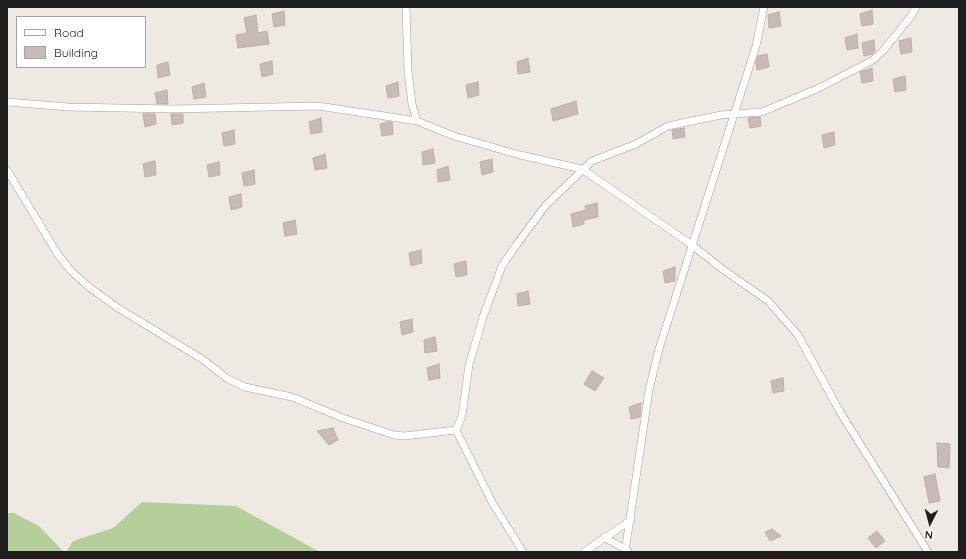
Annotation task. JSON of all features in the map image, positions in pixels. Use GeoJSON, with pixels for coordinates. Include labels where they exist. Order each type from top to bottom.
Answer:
{"type":"FeatureCollection","features":[{"type":"Feature","properties":{"kind":"street"},"geometry":{"type":"LineString","coordinates":[[406,7],[408,71],[412,104],[417,120]]}},
{"type":"Feature","properties":{"kind":"street"},"geometry":{"type":"LineString","coordinates":[[604,537],[627,551],[649,390],[658,349],[756,46],[764,7]]}},
{"type":"Feature","properties":{"kind":"street"},"geometry":{"type":"LineString","coordinates":[[523,552],[492,502],[456,430],[462,416],[471,358],[483,317],[502,266],[546,205],[592,161],[636,144],[668,126],[734,113],[755,113],[784,104],[819,88],[873,60],[897,34],[916,7]]}},
{"type":"Feature","properties":{"kind":"street"},"geometry":{"type":"LineString","coordinates":[[7,102],[68,107],[165,108],[318,106],[417,120],[454,136],[520,155],[582,169],[692,245],[768,301],[798,335],[840,412],[928,552]]}},
{"type":"Feature","properties":{"kind":"street"},"geometry":{"type":"LineString","coordinates":[[7,170],[57,253],[88,287],[118,308],[202,359],[228,379],[245,386],[292,397],[343,418],[394,435],[404,436],[456,430]]}},
{"type":"Feature","properties":{"kind":"street"},"geometry":{"type":"LineString","coordinates":[[584,552],[631,520]]}},
{"type":"Feature","properties":{"kind":"green space"},"geometry":{"type":"Polygon","coordinates":[[[142,502],[236,506],[320,552],[66,552],[73,541],[113,528],[142,502]]]}},
{"type":"Feature","properties":{"kind":"green space"},"geometry":{"type":"Polygon","coordinates":[[[7,513],[14,513],[39,526],[64,552],[7,552],[7,513]]]}},
{"type":"Feature","properties":{"kind":"building"},"geometry":{"type":"Polygon","coordinates":[[[872,10],[873,24],[862,26],[860,14],[872,10]]]}},
{"type":"Feature","properties":{"kind":"building"},"geometry":{"type":"Polygon","coordinates":[[[284,11],[285,25],[274,27],[272,14],[284,11]]]}},
{"type":"Feature","properties":{"kind":"building"},"geometry":{"type":"Polygon","coordinates":[[[779,12],[781,26],[769,28],[768,15],[779,12]]]}},
{"type":"Feature","properties":{"kind":"building"},"geometry":{"type":"Polygon","coordinates":[[[256,15],[258,33],[267,31],[269,44],[238,48],[236,35],[247,33],[244,18],[256,15]]]}},
{"type":"Feature","properties":{"kind":"building"},"geometry":{"type":"Polygon","coordinates":[[[857,34],[858,48],[847,50],[845,38],[857,34]]]}},
{"type":"Feature","properties":{"kind":"building"},"geometry":{"type":"Polygon","coordinates":[[[911,38],[912,52],[901,54],[899,41],[911,38]]]}},
{"type":"Feature","properties":{"kind":"building"},"geometry":{"type":"Polygon","coordinates":[[[874,40],[875,51],[872,54],[864,56],[862,43],[874,40]]]}},
{"type":"Feature","properties":{"kind":"building"},"geometry":{"type":"Polygon","coordinates":[[[767,54],[769,67],[757,70],[756,62],[758,56],[767,54]]]}},
{"type":"Feature","properties":{"kind":"building"},"geometry":{"type":"Polygon","coordinates":[[[528,58],[530,72],[518,74],[517,62],[528,58]]]}},
{"type":"Feature","properties":{"kind":"building"},"geometry":{"type":"Polygon","coordinates":[[[272,61],[273,74],[262,77],[260,64],[272,61]]]}},
{"type":"Feature","properties":{"kind":"building"},"geometry":{"type":"Polygon","coordinates":[[[168,62],[170,75],[158,78],[157,65],[168,62]]]}},
{"type":"Feature","properties":{"kind":"building"},"geometry":{"type":"Polygon","coordinates":[[[872,68],[873,81],[862,83],[860,72],[872,68]]]}},
{"type":"Feature","properties":{"kind":"building"},"geometry":{"type":"Polygon","coordinates":[[[905,76],[906,90],[895,92],[893,79],[905,76]]]}},
{"type":"Feature","properties":{"kind":"building"},"geometry":{"type":"Polygon","coordinates":[[[398,82],[399,96],[388,98],[386,86],[398,82]]]}},
{"type":"Feature","properties":{"kind":"building"},"geometry":{"type":"Polygon","coordinates":[[[478,82],[479,95],[468,98],[466,85],[478,82]]]}},
{"type":"Feature","properties":{"kind":"building"},"geometry":{"type":"Polygon","coordinates":[[[204,83],[206,97],[194,99],[192,87],[204,83]]]}},
{"type":"Feature","properties":{"kind":"building"},"geometry":{"type":"Polygon","coordinates":[[[167,90],[168,104],[157,104],[155,93],[167,90]]]}},
{"type":"Feature","properties":{"kind":"building"},"geometry":{"type":"Polygon","coordinates":[[[576,101],[578,114],[553,121],[551,109],[576,101]]]}},
{"type":"Feature","properties":{"kind":"building"},"geometry":{"type":"Polygon","coordinates":[[[143,114],[155,114],[156,124],[145,127],[143,114]]]}},
{"type":"Feature","properties":{"kind":"building"},"geometry":{"type":"Polygon","coordinates":[[[171,114],[183,114],[183,123],[172,125],[171,114]]]}},
{"type":"Feature","properties":{"kind":"building"},"geometry":{"type":"Polygon","coordinates":[[[760,117],[761,126],[750,128],[748,118],[760,117]]]}},
{"type":"Feature","properties":{"kind":"building"},"geometry":{"type":"Polygon","coordinates":[[[321,118],[322,132],[311,134],[309,122],[321,118]]]}},
{"type":"Feature","properties":{"kind":"building"},"geometry":{"type":"Polygon","coordinates":[[[392,122],[393,134],[382,136],[380,124],[392,122]]]}},
{"type":"Feature","properties":{"kind":"building"},"geometry":{"type":"Polygon","coordinates":[[[684,128],[685,137],[673,139],[672,130],[684,128]]]}},
{"type":"Feature","properties":{"kind":"building"},"geometry":{"type":"Polygon","coordinates":[[[234,130],[235,144],[224,146],[222,133],[234,130]]]}},
{"type":"Feature","properties":{"kind":"building"},"geometry":{"type":"Polygon","coordinates":[[[834,132],[835,145],[824,148],[822,135],[834,132]]]}},
{"type":"Feature","properties":{"kind":"building"},"geometry":{"type":"Polygon","coordinates":[[[433,149],[435,163],[423,165],[422,152],[433,149]]]}},
{"type":"Feature","properties":{"kind":"building"},"geometry":{"type":"Polygon","coordinates":[[[325,154],[327,168],[315,170],[313,158],[325,154]]]}},
{"type":"Feature","properties":{"kind":"building"},"geometry":{"type":"Polygon","coordinates":[[[492,159],[493,172],[482,175],[480,162],[492,159]]]}},
{"type":"Feature","properties":{"kind":"building"},"geometry":{"type":"Polygon","coordinates":[[[155,161],[156,175],[145,177],[143,164],[155,161]]]}},
{"type":"Feature","properties":{"kind":"building"},"geometry":{"type":"Polygon","coordinates":[[[219,162],[220,175],[209,177],[207,165],[219,162]]]}},
{"type":"Feature","properties":{"kind":"building"},"geometry":{"type":"Polygon","coordinates":[[[448,166],[450,180],[438,182],[437,170],[448,166]]]}},
{"type":"Feature","properties":{"kind":"building"},"geometry":{"type":"Polygon","coordinates":[[[254,170],[255,184],[244,186],[242,173],[254,170]]]}},
{"type":"Feature","properties":{"kind":"building"},"geometry":{"type":"Polygon","coordinates":[[[241,194],[242,207],[231,210],[229,197],[241,194]]]}},
{"type":"Feature","properties":{"kind":"building"},"geometry":{"type":"Polygon","coordinates":[[[597,203],[598,217],[584,220],[584,224],[573,227],[571,214],[586,210],[585,206],[597,203]]]}},
{"type":"Feature","properties":{"kind":"building"},"geometry":{"type":"Polygon","coordinates":[[[295,220],[297,234],[285,236],[283,223],[295,220]]]}},
{"type":"Feature","properties":{"kind":"building"},"geometry":{"type":"Polygon","coordinates":[[[421,250],[422,263],[411,266],[409,253],[421,250]]]}},
{"type":"Feature","properties":{"kind":"building"},"geometry":{"type":"Polygon","coordinates":[[[466,261],[467,275],[456,277],[454,264],[466,261]]]}},
{"type":"Feature","properties":{"kind":"building"},"geometry":{"type":"Polygon","coordinates":[[[675,267],[675,281],[665,283],[663,271],[675,267]]]}},
{"type":"Feature","properties":{"kind":"building"},"geometry":{"type":"Polygon","coordinates":[[[528,291],[530,304],[518,306],[517,294],[528,291]]]}},
{"type":"Feature","properties":{"kind":"building"},"geometry":{"type":"Polygon","coordinates":[[[412,319],[413,332],[402,335],[400,322],[412,319]]]}},
{"type":"Feature","properties":{"kind":"building"},"geometry":{"type":"Polygon","coordinates":[[[435,337],[437,351],[425,353],[424,340],[435,337]]]}},
{"type":"Feature","properties":{"kind":"building"},"geometry":{"type":"Polygon","coordinates":[[[439,364],[440,378],[429,380],[427,368],[439,364]]]}},
{"type":"Feature","properties":{"kind":"building"},"geometry":{"type":"Polygon","coordinates":[[[592,371],[604,378],[595,391],[584,384],[592,371]]]}},
{"type":"Feature","properties":{"kind":"building"},"geometry":{"type":"Polygon","coordinates":[[[783,378],[784,391],[773,393],[771,381],[783,378]]]}},
{"type":"Feature","properties":{"kind":"building"},"geometry":{"type":"Polygon","coordinates":[[[641,403],[640,417],[631,419],[629,407],[641,403]]]}},
{"type":"Feature","properties":{"kind":"building"},"geometry":{"type":"Polygon","coordinates":[[[333,428],[338,440],[329,445],[317,431],[333,428]]]}},
{"type":"Feature","properties":{"kind":"building"},"geometry":{"type":"Polygon","coordinates":[[[937,443],[950,444],[949,468],[938,467],[937,443]]]}},
{"type":"Feature","properties":{"kind":"building"},"geometry":{"type":"Polygon","coordinates":[[[935,474],[940,501],[929,503],[924,477],[935,474]]]}},
{"type":"Feature","properties":{"kind":"building"},"geometry":{"type":"Polygon","coordinates":[[[772,529],[781,536],[770,541],[765,532],[772,529]]]}},
{"type":"Feature","properties":{"kind":"building"},"geometry":{"type":"Polygon","coordinates":[[[877,531],[885,541],[876,548],[868,538],[877,531]]]}}]}
